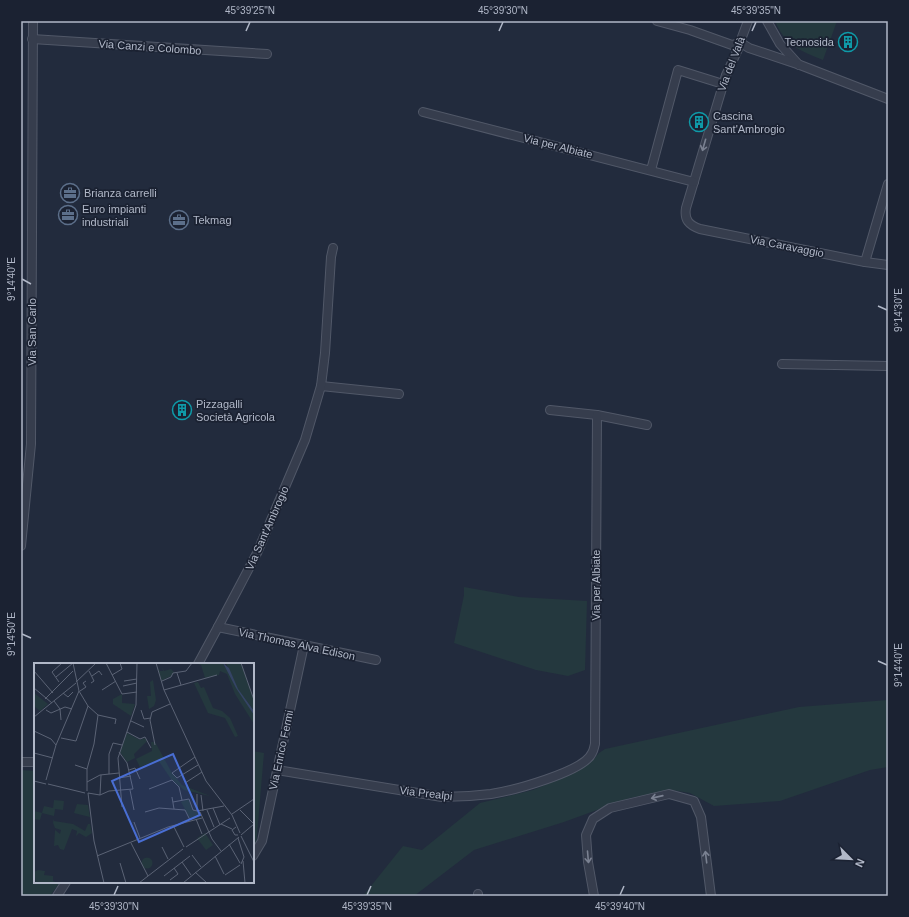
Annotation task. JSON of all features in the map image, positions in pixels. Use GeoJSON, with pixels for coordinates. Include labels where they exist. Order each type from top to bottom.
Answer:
{"type":"FeatureCollection","features":[{"type":"Feature","properties":{"kind":"street","name":"Via San Carlo"},"geometry":{"type":"LineString","coordinates":[[21,546],[32,444],[32,21]]}},
{"type":"Feature","properties":{"kind":"street"},"geometry":{"type":"LineString","coordinates":[[657,21],[690,30],[732,45],[741,43],[748,48],[800,65],[888,99]]}},
{"type":"Feature","properties":{"kind":"street","name":"Via del Valà"},"geometry":{"type":"LineString","coordinates":[[688,222],[685,214],[722,84],[741,43],[748,21]]}},
{"type":"Feature","properties":{"kind":"street"},"geometry":{"type":"LineString","coordinates":[[768,21],[780,44],[800,65]]}},
{"type":"Feature","properties":{"kind":"street","name":"Via Canzi e Colombo"},"geometry":{"type":"LineString","coordinates":[[32,39],[267,54]]}},
{"type":"Feature","properties":{"kind":"street"},"geometry":{"type":"LineString","coordinates":[[651,170],[678,70],[722,84]]}},
{"type":"Feature","properties":{"kind":"street","name":"Via per Albiate"},"geometry":{"type":"LineString","coordinates":[[423,112],[694,182]]}},
{"type":"Feature","properties":{"kind":"street"},"geometry":{"type":"LineString","coordinates":[[865,262],[888,184]]}},
{"type":"Feature","properties":{"kind":"street","name":"Via Caravaggio"},"geometry":{"type":"LineString","coordinates":[[688,222],[700,229],[865,262],[888,265]]}},
{"type":"Feature","properties":{"kind":"street"},"geometry":{"type":"LineString","coordinates":[[333,248],[331,257],[325,353],[321,386],[399,394]]}},
{"type":"Feature","properties":{"kind":"street"},"geometry":{"type":"LineString","coordinates":[[782,364],[888,366]]}},
{"type":"Feature","properties":{"kind":"street","name":"Via Sant'Ambrogio"},"geometry":{"type":"LineString","coordinates":[[199,663],[257,553],[305,440],[321,386]]}},
{"type":"Feature","properties":{"kind":"street"},"geometry":{"type":"LineString","coordinates":[[550,410],[597,415],[647,425]]}},
{"type":"Feature","properties":{"kind":"street","name":"Via per Albiate"},"geometry":{"type":"LineString","coordinates":[[592,754],[594,744],[597,415]]}},
{"type":"Feature","properties":{"kind":"street","name":"Via Thomas Alva Edison"},"geometry":{"type":"LineString","coordinates":[[218,627],[376,660]]}},
{"type":"Feature","properties":{"kind":"street","name":"Via Enrico Fermi"},"geometry":{"type":"LineString","coordinates":[[254,855],[262,841],[304,645]]}},
{"type":"Feature","properties":{"kind":"street","name":"Via Prealpi"},"geometry":{"type":"LineString","coordinates":[[277,770],[442,797],[459,797],[492,794],[532,784],[581,764],[592,754]]}},
{"type":"Feature","properties":{"kind":"street"},"geometry":{"type":"LineString","coordinates":[[21,762],[34,762]]}},
{"type":"Feature","properties":{"kind":"street"},"geometry":{"type":"LineString","coordinates":[[594,896],[588,862],[586,835],[592,819],[610,808],[669,794],[694,801],[701,817],[711,896]]}},
{"type":"Feature","properties":{"kind":"street"},"geometry":{"type":"LineString","coordinates":[[57,896],[65,883]]}},
{"type":"Feature","properties":{"kind":"shaded area"},"geometry":{"type":"Polygon","coordinates":[[[775,21],[837,21],[823,60],[800,50],[789,42],[783,36],[775,21]]]}},
{"type":"Feature","properties":{"kind":"shaded area"},"geometry":{"type":"Polygon","coordinates":[[[464,587],[519,597],[587,601],[585,670],[568,676],[536,670],[454,643],[464,595],[464,587]]]}},
{"type":"Feature","properties":{"kind":"shaded area"},"geometry":{"type":"Polygon","coordinates":[[[888,700],[888,767],[870,770],[780,801],[714,806],[690,793],[672,790],[630,798],[564,822],[474,850],[414,896],[363,896],[403,846],[422,850],[480,803],[533,790],[569,775],[593,760],[605,749],[799,707],[888,700]]]}},
{"type":"Feature","properties":{"kind":"shaded area"},"geometry":{"type":"Polygon","coordinates":[[[254,751],[264,753],[256,847],[254,849],[254,751]]]}},
{"type":"Feature","properties":{"kind":"shaded area"},"geometry":{"type":"Polygon","coordinates":[[[21,770],[34,771],[34,883],[59,883],[50,896],[21,896],[21,770]]]}},
{"type":"Feature","properties":{"kind":"place","name":"Tecnosida"},"geometry":{"type":"Point","coordinates":[848,42]}},
{"type":"Feature","properties":{"kind":"place","name":"Cascina Sant'Ambrogio"},"geometry":{"type":"Point","coordinates":[699,122]}},
{"type":"Feature","properties":{"kind":"place","name":"Brianza carrelli"},"geometry":{"type":"Point","coordinates":[70,193]}},
{"type":"Feature","properties":{"kind":"place","name":"Euro impianti industriali"},"geometry":{"type":"Point","coordinates":[68,215]}},
{"type":"Feature","properties":{"kind":"place","name":"Tekmag"},"geometry":{"type":"Point","coordinates":[179,220]}},
{"type":"Feature","properties":{"kind":"place","name":"Pizzagalli Società Agricola"},"geometry":{"type":"Point","coordinates":[182,410]}}]}
